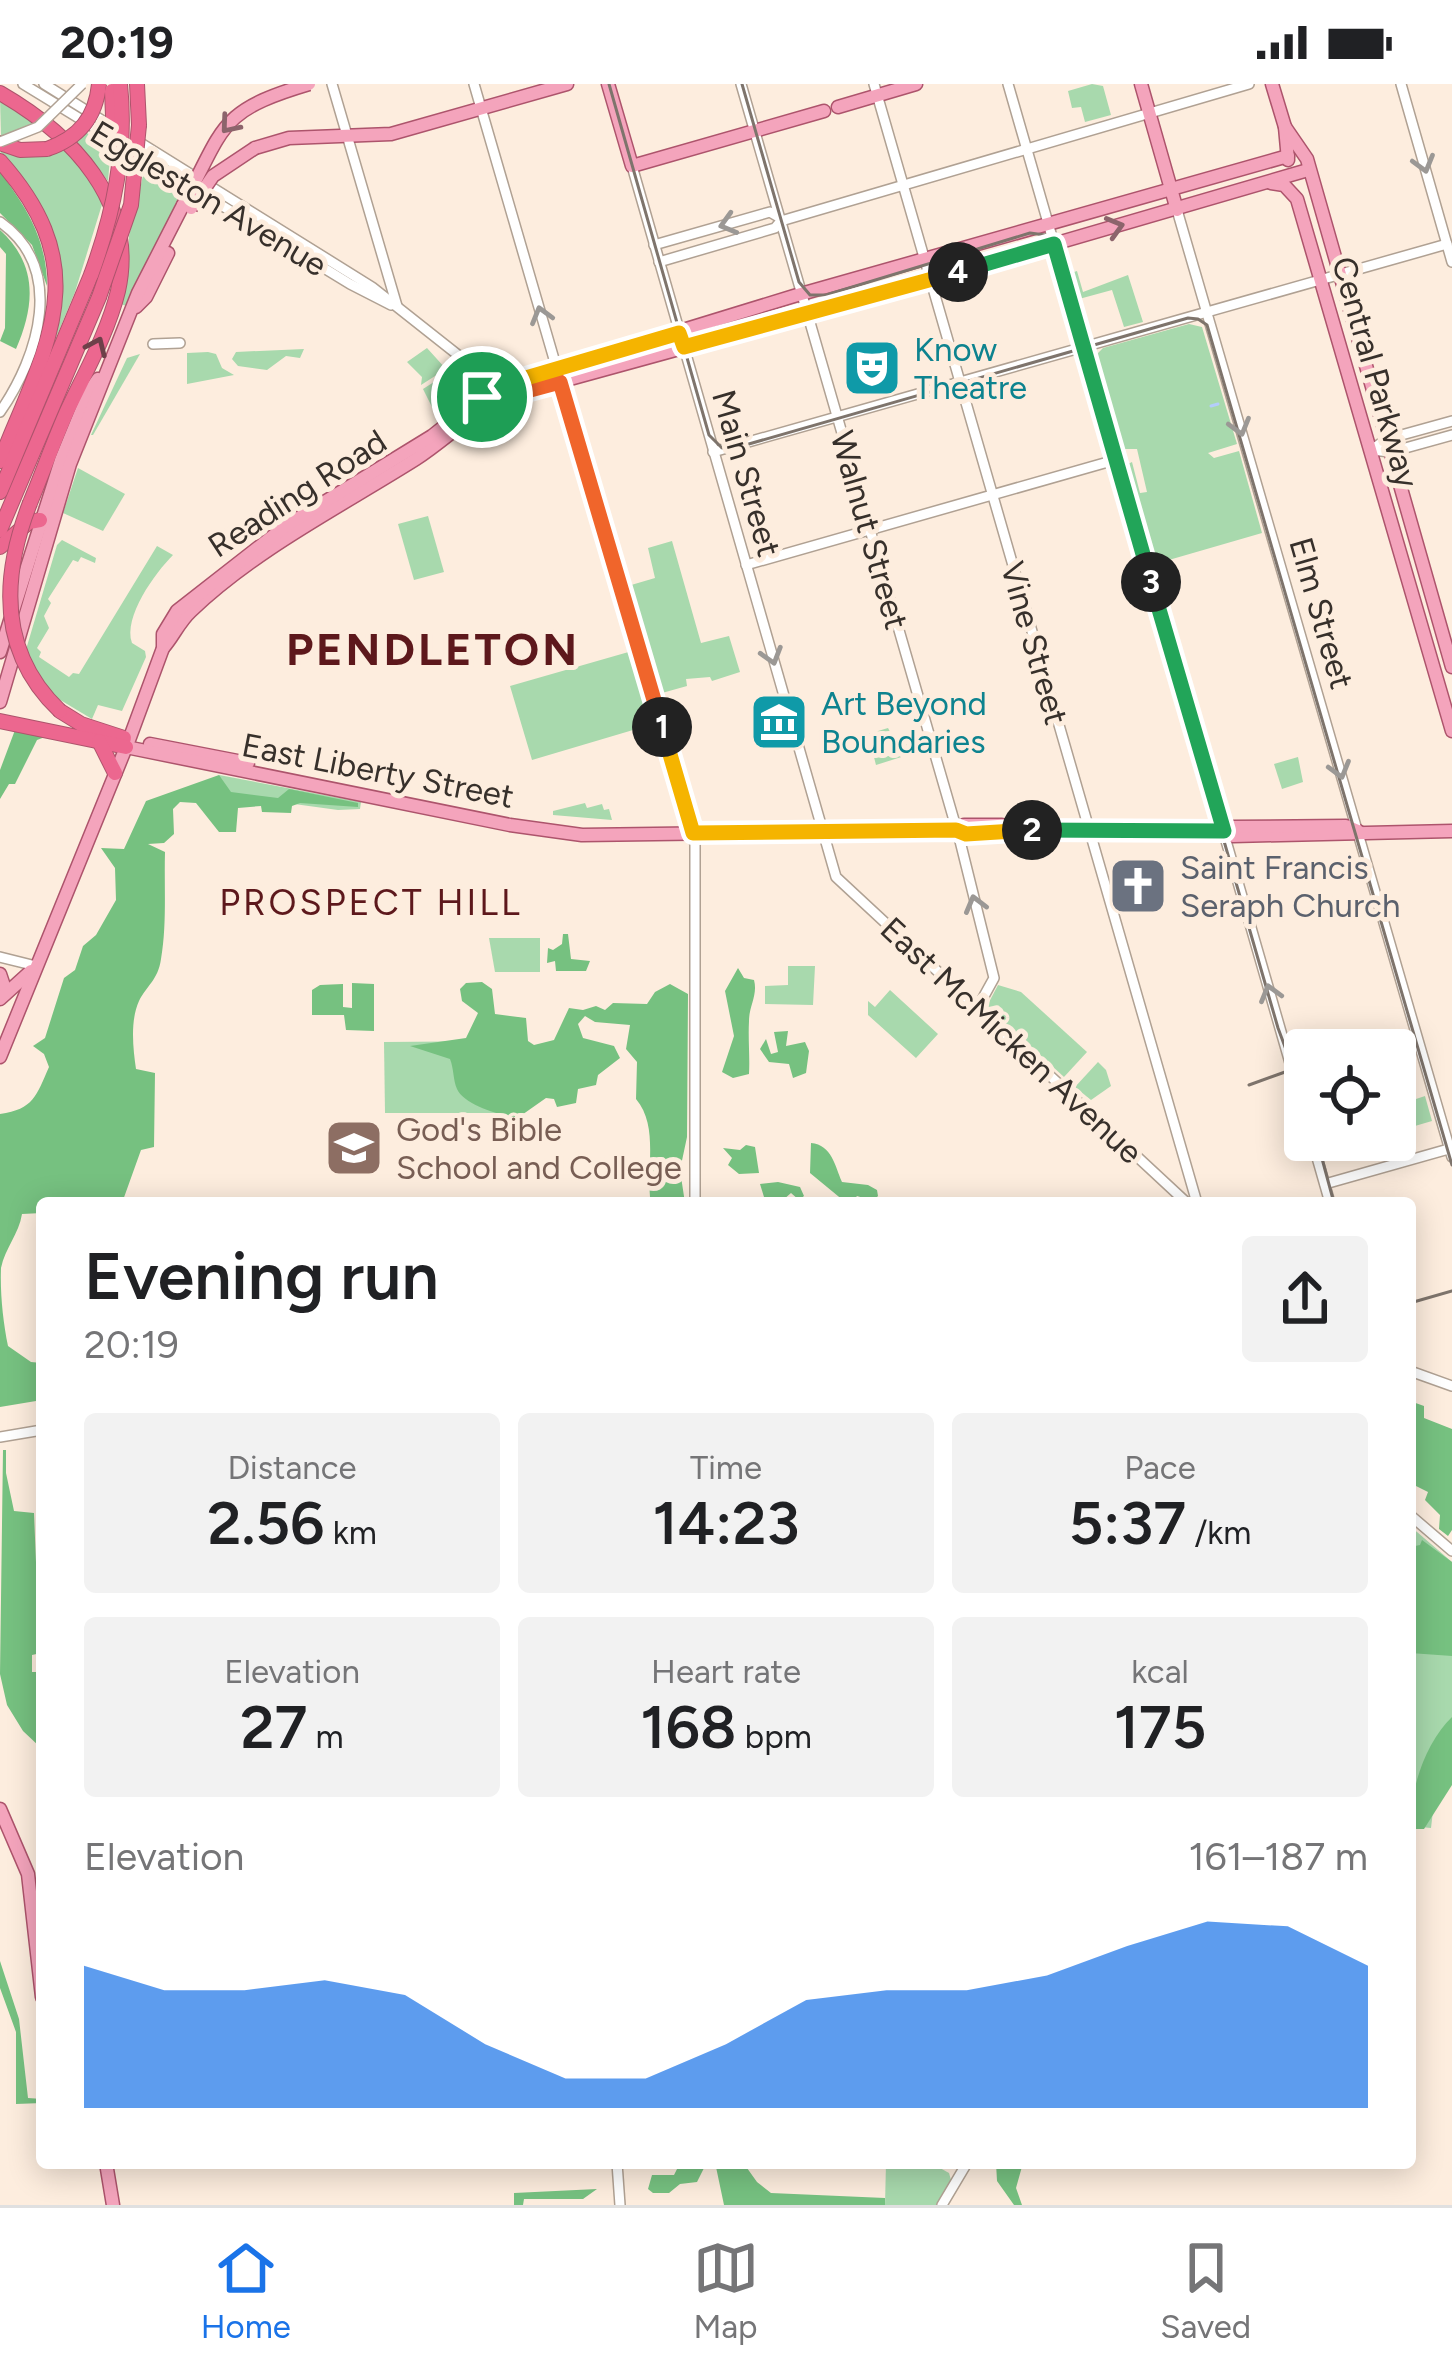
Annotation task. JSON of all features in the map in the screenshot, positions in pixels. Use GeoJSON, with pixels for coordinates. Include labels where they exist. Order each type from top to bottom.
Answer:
{"type":"FeatureCollection","features":[{"type":"Feature","properties":{"kind":"highway"},"geometry":{"type":"LineString","coordinates":[[0,142],[20,150],[47,149],[70,139],[94,109],[99,84]]}},
{"type":"Feature","properties":{"kind":"highway"},"geometry":{"type":"LineString","coordinates":[[2,525],[92,294],[91,275],[115,149],[111,84]]}},
{"type":"Feature","properties":{"kind":"highway"},"geometry":{"type":"LineString","coordinates":[[91,275],[117,189],[124,116],[120,84]]}},
{"type":"Feature","properties":{"kind":"highway"},"geometry":{"type":"LineString","coordinates":[[0,492],[131,205],[138,166],[136,85]]}},
{"type":"Feature","properties":{"kind":"highway"},"geometry":{"type":"LineString","coordinates":[[0,93],[53,128],[92,170],[113,206],[122,252],[112,312],[0,561]]}},
{"type":"Feature","properties":{"kind":"highway"},"geometry":{"type":"LineString","coordinates":[[0,161],[38,208],[56,270],[50,335],[0,461]]}},
{"type":"Feature","properties":{"kind":"highway"},"geometry":{"type":"LineString","coordinates":[[0,444],[23,404]]}},
{"type":"Feature","properties":{"kind":"highway"},"geometry":{"type":"LineString","coordinates":[[26,505],[6,569],[4,619],[22,670],[60,711],[128,744]]}},
{"type":"Feature","properties":{"kind":"highway"},"geometry":{"type":"LineString","coordinates":[[0,547],[29,522],[40,520]]}},
{"type":"Feature","properties":{"kind":"highway"},"geometry":{"type":"LineString","coordinates":[[0,721],[128,744]]}},
{"type":"Feature","properties":{"kind":"highway"},"geometry":{"type":"LineString","coordinates":[[99,741],[115,773]]}},
{"type":"Feature","properties":{"kind":"main road"},"geometry":{"type":"LineString","coordinates":[[0,703],[63,485],[138,293],[187,207],[215,141],[236,114],[261,99],[309,84]]}},
{"type":"Feature","properties":{"kind":"main road"},"geometry":{"type":"LineString","coordinates":[[187,207],[213,176],[255,148],[289,138],[391,134],[567,84]]}},
{"type":"Feature","properties":{"kind":"main road","name":"Main Street"},"geometry":{"type":"LineString","coordinates":[[608,84],[632,166]]}},
{"type":"Feature","properties":{"kind":"main road"},"geometry":{"type":"LineString","coordinates":[[632,166],[831,109],[875,90],[916,84]]}},
{"type":"Feature","properties":{"kind":"main road","name":"Elm Street"},"geometry":{"type":"LineString","coordinates":[[1141,84],[1177,209]]}},
{"type":"Feature","properties":{"kind":"main road"},"geometry":{"type":"LineString","coordinates":[[1272,84],[1288,157],[1287,167],[1275,180]]}},
{"type":"Feature","properties":{"kind":"main road","name":"Central Parkway"},"geometry":{"type":"LineString","coordinates":[[1285,127],[1305,153],[1371,451],[1452,731]]}},
{"type":"Feature","properties":{"kind":"main road"},"geometry":{"type":"LineString","coordinates":[[1288,157],[1298,159],[1308,170],[807,314],[681,340],[801,294],[1288,157]]}},
{"type":"Feature","properties":{"kind":"main road","name":"Central Parkway"},"geometry":{"type":"LineString","coordinates":[[1275,180],[1297,199],[1330,278],[1349,310],[1452,668]]}},
{"type":"Feature","properties":{"kind":"main road","name":"Reading Road"},"geometry":{"type":"LineString","coordinates":[[0,1057],[163,648],[193,609],[318,518],[418,458],[483,402],[681,340]]}},
{"type":"Feature","properties":{"kind":"main road"},"geometry":{"type":"LineString","coordinates":[[0,652],[76,422],[88,392],[106,368]]}},
{"type":"Feature","properties":{"kind":"main road","name":"East Liberty Street"},"geometry":{"type":"LineString","coordinates":[[128,744],[619,834],[956,830],[966,834],[1089,829],[1348,836],[1358,831],[1452,831]]}},
{"type":"Feature","properties":{"kind":"main road","name":"Reading Road"},"geometry":{"type":"LineString","coordinates":[[1,998],[36,966]]}},
{"type":"Feature","properties":{"kind":"main road"},"geometry":{"type":"LineString","coordinates":[[0,974],[1,998]]}},
{"type":"Feature","properties":{"kind":"main road"},"geometry":{"type":"LineString","coordinates":[[0,1021],[8,1036]]}},
{"type":"Feature","properties":{"kind":"main road"},"geometry":{"type":"LineString","coordinates":[[0,1809],[28,1874],[36,1944]]}},
{"type":"Feature","properties":{"kind":"main road"},"geometry":{"type":"LineString","coordinates":[[107,2169],[113,2205]]}},
{"type":"Feature","properties":{"kind":"street","name":"Eggleston Avenue"},"geometry":{"type":"LineString","coordinates":[[23,84],[350,284],[397,306]]}},
{"type":"Feature","properties":{"kind":"street","name":"Eggleston Avenue"},"geometry":{"type":"LineString","coordinates":[[44,84],[397,306],[458,355],[483,402]]}},
{"type":"Feature","properties":{"kind":"street"},"geometry":{"type":"LineString","coordinates":[[0,142],[48,119],[82,84]]}},
{"type":"Feature","properties":{"kind":"street"},"geometry":{"type":"LineString","coordinates":[[332,84],[397,306]]}},
{"type":"Feature","properties":{"kind":"street"},"geometry":{"type":"LineString","coordinates":[[474,84],[693,833],[694,1197]]}},
{"type":"Feature","properties":{"kind":"street","name":"Walnut Street"},"geometry":{"type":"LineString","coordinates":[[741,84],[956,830],[994,978],[978,1007]]}},
{"type":"Feature","properties":{"kind":"street"},"geometry":{"type":"LineString","coordinates":[[1008,84],[1284,1041]]}},
{"type":"Feature","properties":{"kind":"street"},"geometry":{"type":"LineString","coordinates":[[659,262],[903,184],[1249,84]]}},
{"type":"Feature","properties":{"kind":"street"},"geometry":{"type":"LineString","coordinates":[[1401,84],[1452,262]]}},
{"type":"Feature","properties":{"kind":"street","name":"Vine Street"},"geometry":{"type":"LineString","coordinates":[[875,90],[1195,1197]]}},
{"type":"Feature","properties":{"kind":"street","name":"Main Street"},"geometry":{"type":"LineString","coordinates":[[632,166],[836,877]]}},
{"type":"Feature","properties":{"kind":"street","name":"Elm Street"},"geometry":{"type":"LineString","coordinates":[[1177,209],[1451,1151]]}},
{"type":"Feature","properties":{"kind":"street"},"geometry":{"type":"LineString","coordinates":[[654,245],[770,212],[781,221]]}},
{"type":"Feature","properties":{"kind":"street"},"geometry":{"type":"LineString","coordinates":[[0,222],[26,246],[40,282],[35,339],[16,387],[0,412]]}},
{"type":"Feature","properties":{"kind":"street"},"geometry":{"type":"LineString","coordinates":[[713,452],[1447,244]]}},
{"type":"Feature","properties":{"kind":"street"},"geometry":{"type":"LineString","coordinates":[[152,344],[180,343]]}},
{"type":"Feature","properties":{"kind":"street"},"geometry":{"type":"LineString","coordinates":[[1389,446],[1452,421]]}},
{"type":"Feature","properties":{"kind":"street"},"geometry":{"type":"LineString","coordinates":[[1371,451],[1452,435]]}},
{"type":"Feature","properties":{"kind":"street"},"geometry":{"type":"LineString","coordinates":[[746,565],[1115,460]]}},
{"type":"Feature","properties":{"kind":"street","name":"East McMicken Avenue"},"geometry":{"type":"LineString","coordinates":[[836,877],[1181,1197]]}},
{"type":"Feature","properties":{"kind":"street"},"geometry":{"type":"LineString","coordinates":[[0,957],[36,966]]}},
{"type":"Feature","properties":{"kind":"street"},"geometry":{"type":"LineString","coordinates":[[1325,1184],[1451,1151]]}},
{"type":"Feature","properties":{"kind":"street"},"geometry":{"type":"LineString","coordinates":[[1318,1161],[1328,1197]]}},
{"type":"Feature","properties":{"kind":"street"},"geometry":{"type":"LineString","coordinates":[[1174,1190],[1190,1183]]}},
{"type":"Feature","properties":{"kind":"street"},"geometry":{"type":"LineString","coordinates":[[1416,1373],[1452,1386]]}},
{"type":"Feature","properties":{"kind":"street"},"geometry":{"type":"LineString","coordinates":[[0,1438],[36,1431]]}},
{"type":"Feature","properties":{"kind":"street"},"geometry":{"type":"LineString","coordinates":[[1416,1520],[1452,1551]]}},
{"type":"Feature","properties":{"kind":"street"},"geometry":{"type":"LineString","coordinates":[[617,2169],[620,2205]]}},
{"type":"Feature","properties":{"kind":"street"},"geometry":{"type":"LineString","coordinates":[[942,2205],[963,2169]]}},
{"type":"Feature","properties":{"kind":"green space"},"geometry":{"type":"Polygon","coordinates":[[[1103,86],[1111,115],[1085,122],[1081,107],[1072,108],[1068,91],[1103,86]]]}},
{"type":"Feature","properties":{"kind":"green space"},"geometry":{"type":"Polygon","coordinates":[[[0,98],[36,122],[1,136],[0,98]]]}},
{"type":"Feature","properties":{"kind":"green space"},"geometry":{"type":"Polygon","coordinates":[[[85,132],[111,146],[108,181],[75,140],[85,132]]]}},
{"type":"Feature","properties":{"kind":"green space"},"geometry":{"type":"Polygon","coordinates":[[[65,147],[104,198],[51,350],[61,293],[56,244],[35,198],[0,152],[65,147]]]}},
{"type":"Feature","properties":{"kind":"green space"},"geometry":{"type":"Polygon","coordinates":[[[145,167],[184,192],[126,306],[121,304],[129,236],[145,167]]]}},
{"type":"Feature","properties":{"kind":"green space"},"geometry":{"type":"Polygon","coordinates":[[[0,172],[34,225],[47,286],[32,245],[0,213],[0,172]]]}},
{"type":"Feature","properties":{"kind":"green space"},"geometry":{"type":"Polygon","coordinates":[[[0,230],[27,271],[27,317],[16,349],[0,341],[5,328],[6,254],[0,247],[0,230]]]}},
{"type":"Feature","properties":{"kind":"green space"},"geometry":{"type":"Polygon","coordinates":[[[1077,271],[1083,292],[1128,275],[1143,322],[1124,327],[1112,290],[1079,299],[1071,273],[1077,271]]]}},
{"type":"Feature","properties":{"kind":"green space"},"geometry":{"type":"Polygon","coordinates":[[[1189,324],[1202,327],[1237,444],[1208,453],[1214,458],[1239,451],[1262,533],[1155,564],[1124,466],[1132,462],[1140,493],[1147,492],[1137,449],[1120,449],[1094,357],[1103,348],[1189,324]]]}},
{"type":"Feature","properties":{"kind":"green space"},"geometry":{"type":"Polygon","coordinates":[[[427,348],[446,369],[421,385],[422,377],[407,362],[427,348]]]}},
{"type":"Feature","properties":{"kind":"green space"},"geometry":{"type":"Polygon","coordinates":[[[304,349],[300,358],[286,356],[267,370],[238,366],[232,359],[236,352],[304,349]]]}},
{"type":"Feature","properties":{"kind":"green space"},"geometry":{"type":"Polygon","coordinates":[[[187,353],[216,354],[222,368],[234,375],[187,384],[187,353]]]}},
{"type":"Feature","properties":{"kind":"green space"},"geometry":{"type":"Polygon","coordinates":[[[140,354],[93,435],[91,435],[127,358],[140,354]]]}},
{"type":"Feature","properties":{"kind":"green space"},"geometry":{"type":"Polygon","coordinates":[[[448,373],[460,392],[433,409],[423,389],[448,373]]]}},
{"type":"Feature","properties":{"kind":"green space"},"geometry":{"type":"Polygon","coordinates":[[[78,468],[125,494],[103,531],[63,513],[78,468]]]}},
{"type":"Feature","properties":{"kind":"green space"},"geometry":{"type":"Polygon","coordinates":[[[428,516],[444,572],[414,580],[398,524],[428,516]]]}},
{"type":"Feature","properties":{"kind":"green space"},"geometry":{"type":"Polygon","coordinates":[[[62,540],[96,558],[95,563],[81,557],[78,562],[73,560],[48,599],[51,603],[44,616],[49,628],[37,648],[39,657],[69,677],[79,674],[157,546],[173,555],[136,608],[132,643],[146,657],[122,711],[98,705],[92,719],[57,698],[22,663],[62,540]]]}},
{"type":"Feature","properties":{"kind":"green space"},"geometry":{"type":"Polygon","coordinates":[[[672,541],[701,643],[729,636],[740,672],[712,681],[710,677],[686,679],[687,686],[662,693],[657,678],[649,680],[660,722],[532,760],[510,686],[639,649],[621,588],[655,578],[648,548],[672,541]]]}},
{"type":"Feature","properties":{"kind":"green space"},"geometry":{"type":"Polygon","coordinates":[[[888,728],[898,747],[911,743],[914,753],[876,765],[868,734],[888,728]]]}},
{"type":"Feature","properties":{"kind":"green space"},"geometry":{"type":"Polygon","coordinates":[[[15,730],[45,737],[37,740],[15,784],[9,784],[0,799],[0,770],[15,730]]]}},
{"type":"Feature","properties":{"kind":"green space"},"geometry":{"type":"Polygon","coordinates":[[[1298,757],[1303,782],[1282,789],[1274,764],[1298,757]]]}},
{"type":"Feature","properties":{"kind":"green space"},"geometry":{"type":"Polygon","coordinates":[[[219,775],[361,802],[360,809],[215,793],[219,775]]]}},
{"type":"Feature","properties":{"kind":"green space"},"geometry":{"type":"Polygon","coordinates":[[[219,775],[231,792],[278,798],[289,789],[358,803],[358,807],[300,803],[292,806],[291,813],[262,812],[261,806],[238,808],[236,832],[219,832],[196,803],[180,802],[173,809],[174,834],[164,843],[148,844],[165,852],[164,932],[160,966],[139,1001],[133,1035],[136,1069],[155,1073],[154,1147],[141,1150],[124,1197],[36,1197],[36,1213],[22,1214],[1,1268],[3,1317],[8,1346],[36,1362],[36,1401],[0,1407],[0,1114],[20,1109],[37,1093],[49,1067],[44,1054],[33,1046],[45,1038],[64,978],[75,970],[83,946],[96,935],[116,900],[115,868],[101,848],[124,849],[146,801],[219,775]]]}},
{"type":"Feature","properties":{"kind":"green space"},"geometry":{"type":"Polygon","coordinates":[[[585,803],[587,808],[602,804],[612,820],[553,815],[553,811],[585,803]]]}},
{"type":"Feature","properties":{"kind":"green space"},"geometry":{"type":"Polygon","coordinates":[[[563,934],[568,934],[571,959],[590,961],[586,971],[556,971],[555,961],[547,963],[548,948],[562,944],[563,934]]]}},
{"type":"Feature","properties":{"kind":"green space"},"geometry":{"type":"Polygon","coordinates":[[[489,938],[540,938],[540,972],[495,972],[489,938]]]}},
{"type":"Feature","properties":{"kind":"green space"},"geometry":{"type":"Polygon","coordinates":[[[788,966],[815,966],[813,1005],[765,1004],[765,986],[788,985],[788,966]]]}},
{"type":"Feature","properties":{"kind":"green space"},"geometry":{"type":"Polygon","coordinates":[[[738,968],[744,978],[754,980],[755,991],[749,1016],[749,1074],[733,1078],[722,1072],[734,1036],[725,991],[738,968]]]}},
{"type":"Feature","properties":{"kind":"green space"},"geometry":{"type":"Polygon","coordinates":[[[482,982],[492,989],[495,1014],[526,1018],[528,1041],[534,1045],[554,1040],[569,1008],[605,1010],[613,1003],[647,1004],[655,992],[670,984],[688,994],[687,1137],[680,1170],[684,1197],[650,1197],[649,1133],[636,1099],[637,1062],[626,1049],[630,1025],[595,1022],[585,1016],[578,1024],[583,1038],[614,1046],[620,1058],[598,1075],[596,1085],[578,1089],[576,1103],[557,1107],[554,1099],[546,1098],[519,1117],[494,1112],[461,1095],[450,1059],[410,1046],[466,1038],[478,1013],[462,1001],[460,989],[466,983],[482,982]]]}},
{"type":"Feature","properties":{"kind":"green space"},"geometry":{"type":"Polygon","coordinates":[[[352,983],[374,984],[374,1031],[346,1030],[344,1015],[312,1015],[312,990],[320,985],[343,984],[343,1007],[352,1008],[352,983]]]}},
{"type":"Feature","properties":{"kind":"green space"},"geometry":{"type":"Polygon","coordinates":[[[998,985],[1021,992],[1087,1052],[1064,1077],[987,1006],[998,985]]]}},
{"type":"Feature","properties":{"kind":"green space"},"geometry":{"type":"Polygon","coordinates":[[[890,990],[938,1034],[916,1058],[868,1015],[868,1001],[875,1007],[890,990]]]}},
{"type":"Feature","properties":{"kind":"green space"},"geometry":{"type":"Polygon","coordinates":[[[788,1031],[786,1046],[805,1042],[809,1051],[806,1073],[793,1078],[789,1064],[769,1062],[760,1049],[766,1039],[771,1054],[778,1052],[774,1032],[788,1031]]]}},
{"type":"Feature","properties":{"kind":"green space"},"geometry":{"type":"Polygon","coordinates":[[[509,1041],[509,1113],[385,1113],[384,1042],[509,1041]]]}},
{"type":"Feature","properties":{"kind":"green space"},"geometry":{"type":"Polygon","coordinates":[[[1098,1062],[1111,1086],[1091,1100],[1075,1087],[1098,1062]]]}},
{"type":"Feature","properties":{"kind":"green space"},"geometry":{"type":"Polygon","coordinates":[[[1425,1096],[1432,1121],[1416,1126],[1416,1099],[1425,1096]]]}},
{"type":"Feature","properties":{"kind":"green space"},"geometry":{"type":"Polygon","coordinates":[[[811,1143],[828,1152],[842,1182],[868,1185],[878,1196],[839,1197],[810,1173],[811,1143]]]}},
{"type":"Feature","properties":{"kind":"green space"},"geometry":{"type":"Polygon","coordinates":[[[746,1145],[755,1147],[759,1173],[739,1174],[728,1165],[732,1158],[723,1148],[740,1150],[746,1145]]]}},
{"type":"Feature","properties":{"kind":"green space"},"geometry":{"type":"Polygon","coordinates":[[[760,1184],[800,1187],[804,1196],[764,1197],[760,1184]]]}},
{"type":"Feature","properties":{"kind":"green space"},"geometry":{"type":"Polygon","coordinates":[[[1416,1403],[1424,1406],[1424,1418],[1452,1429],[1452,1530],[1448,1536],[1439,1529],[1440,1515],[1425,1500],[1428,1492],[1416,1486],[1416,1403]]]}},
{"type":"Feature","properties":{"kind":"green space"},"geometry":{"type":"Polygon","coordinates":[[[6,1450],[14,1511],[34,1513],[36,1743],[7,1705],[0,1674],[6,1450]]]}},
{"type":"Feature","properties":{"kind":"green space"},"geometry":{"type":"Polygon","coordinates":[[[1416,1531],[1452,1562],[1452,1760],[1439,1760],[1431,1828],[1416,1827],[1416,1531]]]}},
{"type":"Feature","properties":{"kind":"green space"},"geometry":{"type":"Polygon","coordinates":[[[1422,1540],[1452,1562],[1452,1656],[1416,1653],[1416,1546],[1422,1540]]]}},
{"type":"Feature","properties":{"kind":"green space"},"geometry":{"type":"Polygon","coordinates":[[[1452,1717],[1452,1785],[1424,1829],[1416,1829],[1420,1769],[1452,1717]]]}},
{"type":"Feature","properties":{"kind":"green space"},"geometry":{"type":"Polygon","coordinates":[[[0,1961],[19,2019],[28,2098],[36,2099],[36,2103],[16,2104],[16,2032],[0,1988],[0,1961]]]}},
{"type":"Feature","properties":{"kind":"green space"},"geometry":{"type":"Polygon","coordinates":[[[677,2169],[704,2169],[697,2182],[680,2184],[669,2193],[648,2189],[652,2175],[674,2175],[677,2169]]]}},
{"type":"Feature","properties":{"kind":"green space"},"geometry":{"type":"Polygon","coordinates":[[[716,2169],[748,2169],[771,2193],[885,2198],[885,2205],[724,2205],[716,2169]]]}},
{"type":"Feature","properties":{"kind":"green space"},"geometry":{"type":"Polygon","coordinates":[[[886,2169],[949,2173],[951,2180],[936,2205],[885,2205],[886,2169]]]}},
{"type":"Feature","properties":{"kind":"green space"},"geometry":{"type":"Polygon","coordinates":[[[996,2169],[1021,2169],[1016,2188],[1022,2205],[1014,2205],[997,2181],[996,2169]]]}},
{"type":"Feature","properties":{"kind":"green space"},"geometry":{"type":"Polygon","coordinates":[[[597,2189],[583,2199],[524,2199],[523,2205],[514,2205],[514,2193],[597,2189]]]}},
{"type":"Feature","properties":{"kind":"waterway"},"geometry":{"type":"LineString","coordinates":[[1211,406],[1218,404]]}},
{"type":"Feature","properties":{"kind":"tram line"},"geometry":{"type":"LineString","coordinates":[[609,84],[709,435],[722,448],[1188,318],[1207,325],[1452,1165]]}},
{"type":"Feature","properties":{"kind":"tram line"},"geometry":{"type":"LineString","coordinates":[[742,84],[799,282],[810,295],[826,295],[1030,233],[1045,235],[1051,242],[1284,1044]]}},
{"type":"Feature","properties":{"kind":"tram line"},"geometry":{"type":"LineString","coordinates":[[1249,1085],[1284,1072]]}},
{"type":"Feature","properties":{"kind":"tram line"},"geometry":{"type":"LineString","coordinates":[[1323,1161],[1332,1197]]}},
{"type":"Feature","properties":{"kind":"tram line"},"geometry":{"type":"LineString","coordinates":[[1416,1301],[1452,1291]]}},
{"type":"Feature","properties":{"kind":"place","name":"Know Theatre"},"geometry":{"type":"Point","coordinates":[872,368]}},
{"type":"Feature","properties":{"kind":"place","name":"Art Beyond Boundaries"},"geometry":{"type":"Point","coordinates":[779,722]}},
{"type":"Feature","properties":{"kind":"place","name":"Saint Francis Seraph Church"},"geometry":{"type":"Point","coordinates":[1138,886]}},
{"type":"Feature","properties":{"kind":"place","name":"God's Bible School and College"},"geometry":{"type":"Point","coordinates":[354,1148]}},
{"type":"Feature","properties":{"kind":"district","name":"PENDLETON"},"geometry":{"type":"Point","coordinates":[433,649]}},
{"type":"Feature","properties":{"kind":"district","name":"PROSPECT HILL"},"geometry":{"type":"Point","coordinates":[371,902]}},
{"type":"Feature","properties":{"kind":"route"},"geometry":{"type":"LineString","coordinates":[[1054,244],[1224,831],[693,833],[560,382],[484,407],[482,397],[526,378],[679,333],[684,347],[1054,244]]}}]}
